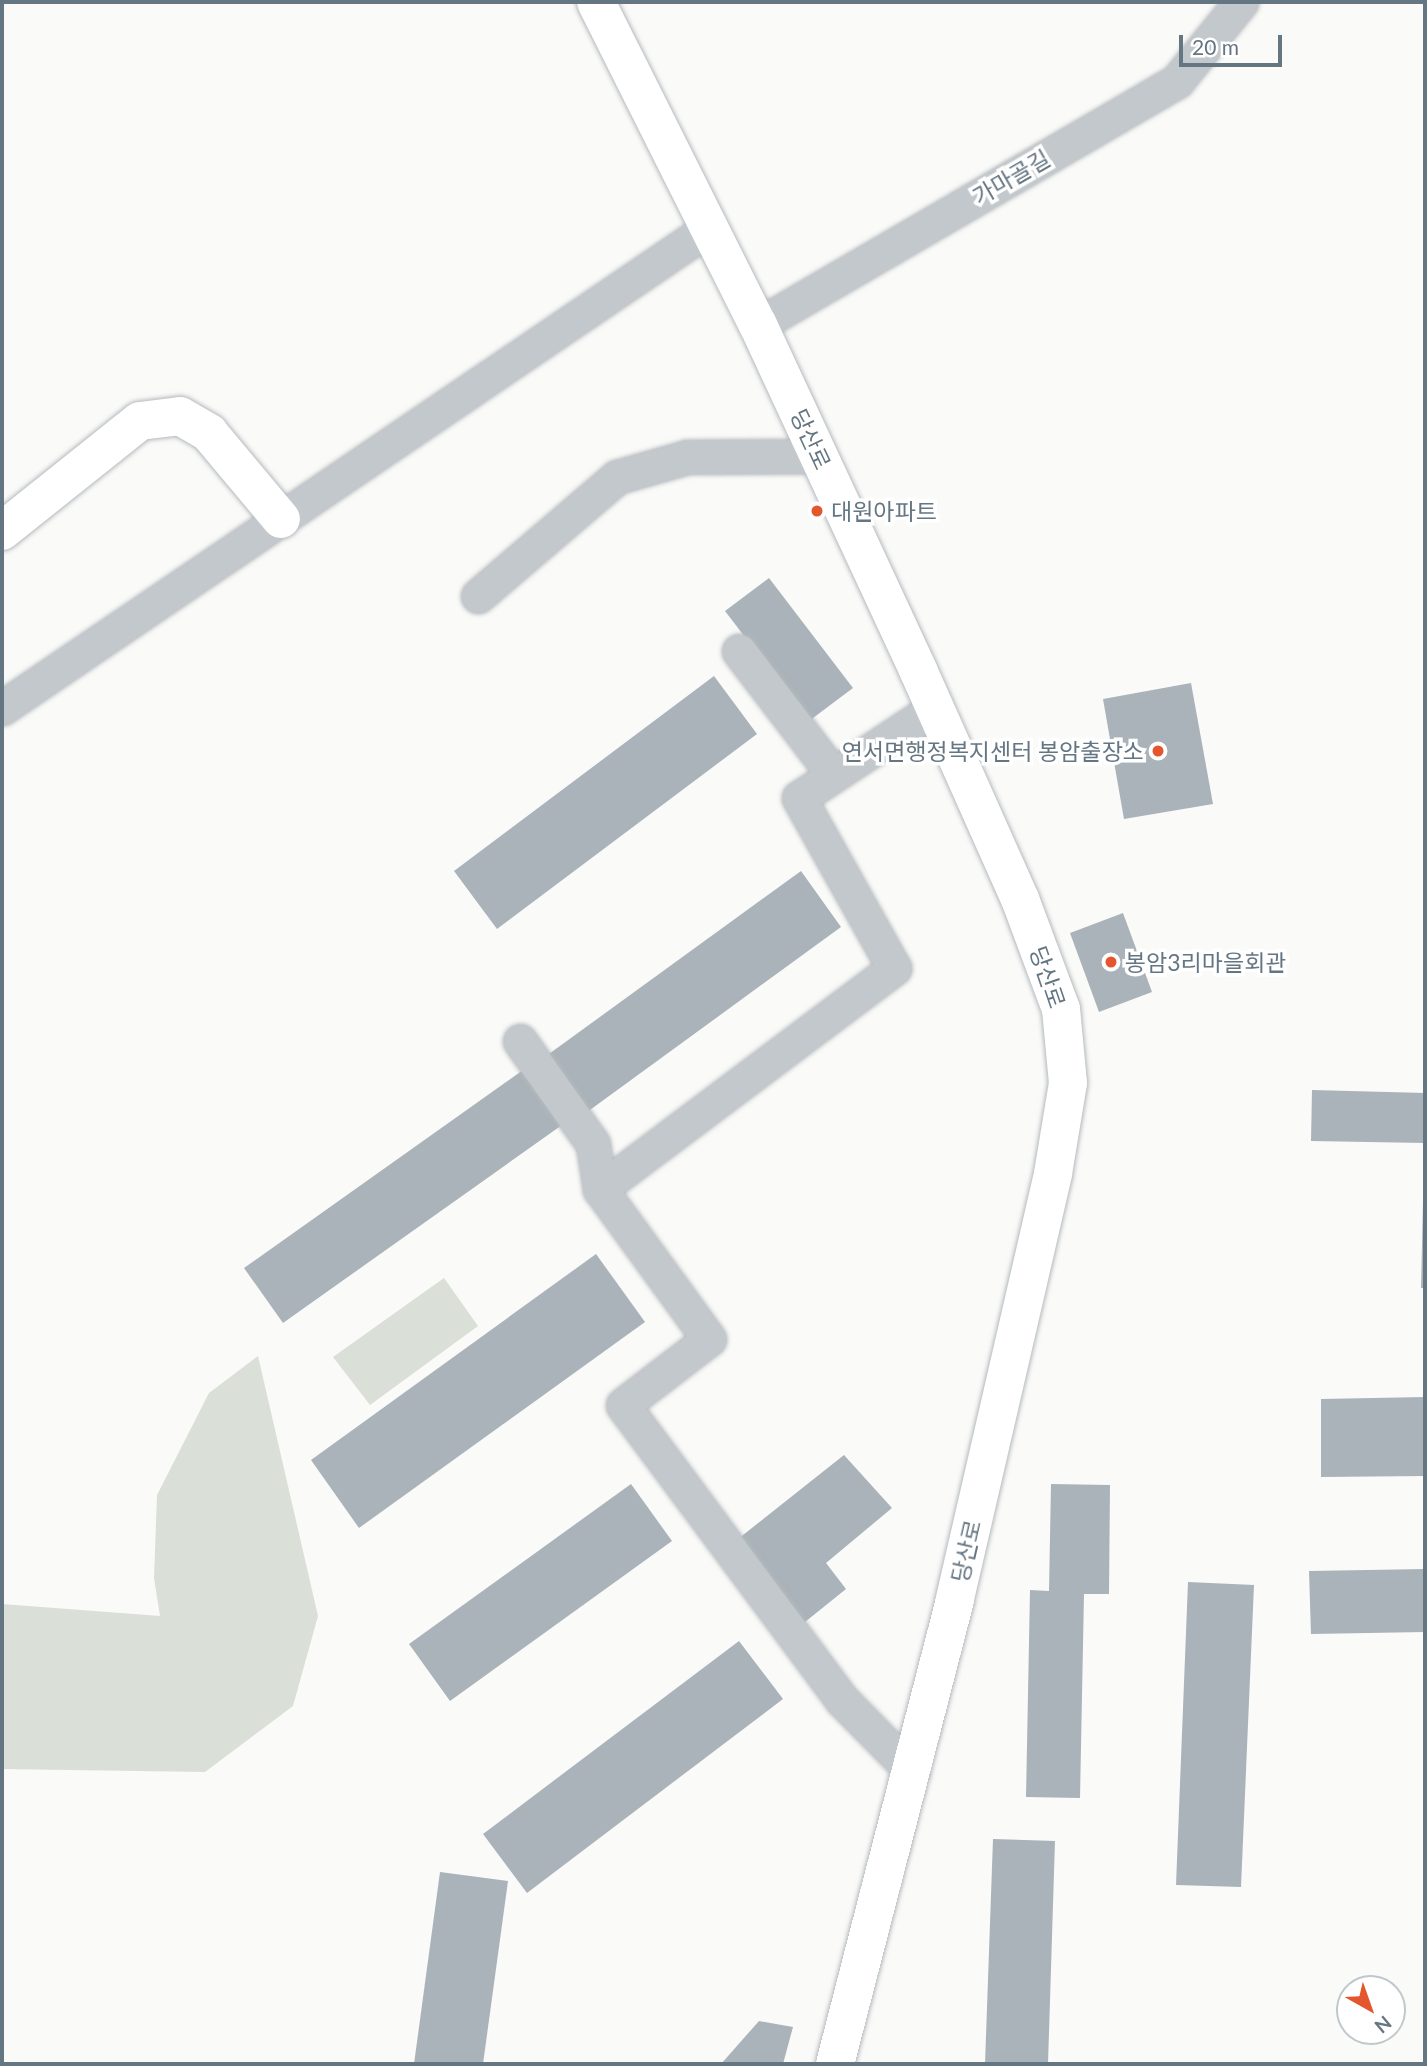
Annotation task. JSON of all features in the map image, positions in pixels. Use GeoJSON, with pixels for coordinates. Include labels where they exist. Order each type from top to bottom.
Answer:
{"type":"FeatureCollection","features":[{"type":"Feature","properties":{"kind":"main road","name":"당산로"},"geometry":{"type":"LineString","coordinates":[[596,2],[758,325],[819,456],[935,708],[1061,1009],[1068,1083],[1053,1174],[913,1772],[835,2064]]}},
{"type":"Feature","properties":{"kind":"main road"},"geometry":{"type":"LineString","coordinates":[[2,531],[140,421],[180,416],[209,433],[281,519]]}},
{"type":"Feature","properties":{"kind":"street","name":"가마골길"},"geometry":{"type":"LineString","coordinates":[[758,325],[1177,81],[1241,2]]}},
{"type":"Feature","properties":{"kind":"street"},"geometry":{"type":"LineString","coordinates":[[2,708],[709,228]]}},
{"type":"Feature","properties":{"kind":"street"},"geometry":{"type":"LineString","coordinates":[[478,596],[617,477],[687,457],[819,456]]}},
{"type":"Feature","properties":{"kind":"street"},"geometry":{"type":"LineString","coordinates":[[738,651],[833,774]]}},
{"type":"Feature","properties":{"kind":"street"},"geometry":{"type":"LineString","coordinates":[[600,1189],[894,968],[799,798],[935,708]]}},
{"type":"Feature","properties":{"kind":"street"},"geometry":{"type":"LineString","coordinates":[[520,1041],[593,1144],[600,1189],[709,1339],[623,1405],[842,1700],[913,1772]]}},
{"type":"Feature","properties":{"kind":"shaded area"},"geometry":{"type":"Polygon","coordinates":[[[444,1278],[478,1326],[370,1405],[333,1357],[444,1278]]]}},
{"type":"Feature","properties":{"kind":"shaded area"},"geometry":{"type":"Polygon","coordinates":[[[258,1356],[318,1616],[293,1706],[205,1772],[2,1769],[2,1604],[160,1616],[154,1578],[157,1495],[209,1393],[258,1356]]]}},
{"type":"Feature","properties":{"kind":"building"},"geometry":{"type":"Polygon","coordinates":[[[769,578],[853,688],[809,721],[725,611],[769,578]]]}},
{"type":"Feature","properties":{"kind":"building"},"geometry":{"type":"Polygon","coordinates":[[[714,676],[757,734],[497,929],[454,871],[714,676]]]}},
{"type":"Feature","properties":{"kind":"building","name":"연서면행정복지센터 봉암출장소"},"geometry":{"type":"Polygon","coordinates":[[[1191,683],[1213,804],[1124,819],[1103,699],[1191,683]]]}},
{"type":"Feature","properties":{"kind":"building"},"geometry":{"type":"Polygon","coordinates":[[[801,871],[841,927],[583,1115],[542,1059],[801,871]]]}},
{"type":"Feature","properties":{"kind":"building","name":"봉암3리마을회관"},"geometry":{"type":"Polygon","coordinates":[[[1123,913],[1152,992],[1099,1012],[1070,933],[1123,913]]]}},
{"type":"Feature","properties":{"kind":"building"},"geometry":{"type":"Polygon","coordinates":[[[523,1070],[562,1125],[283,1323],[244,1268],[523,1070]]]}},
{"type":"Feature","properties":{"kind":"building"},"geometry":{"type":"Polygon","coordinates":[[[1312,1090],[1425,1093],[1425,1143],[1311,1141],[1312,1090]]]}},
{"type":"Feature","properties":{"kind":"building"},"geometry":{"type":"Polygon","coordinates":[[[1423,1201],[1425,1288],[1421,1288],[1423,1201]]]}},
{"type":"Feature","properties":{"kind":"building"},"geometry":{"type":"Polygon","coordinates":[[[596,1254],[645,1322],[359,1528],[311,1460],[596,1254]]]}},
{"type":"Feature","properties":{"kind":"building"},"geometry":{"type":"Polygon","coordinates":[[[1425,1397],[1425,1476],[1321,1477],[1321,1399],[1425,1397]]]}},
{"type":"Feature","properties":{"kind":"building"},"geometry":{"type":"Polygon","coordinates":[[[844,1455],[892,1508],[826,1563],[846,1589],[805,1622],[738,1539],[844,1455]]]}},
{"type":"Feature","properties":{"kind":"building"},"geometry":{"type":"Polygon","coordinates":[[[631,1484],[672,1541],[450,1701],[409,1644],[631,1484]]]}},
{"type":"Feature","properties":{"kind":"building"},"geometry":{"type":"Polygon","coordinates":[[[1051,1484],[1110,1485],[1109,1594],[1084,1594],[1080,1798],[1026,1797],[1030,1590],[1049,1591],[1051,1484]]]}},
{"type":"Feature","properties":{"kind":"building"},"geometry":{"type":"Polygon","coordinates":[[[1425,1569],[1425,1632],[1311,1634],[1309,1571],[1425,1569]]]}},
{"type":"Feature","properties":{"kind":"building"},"geometry":{"type":"Polygon","coordinates":[[[1188,1582],[1254,1585],[1241,1887],[1176,1885],[1188,1582]]]}},
{"type":"Feature","properties":{"kind":"building"},"geometry":{"type":"Polygon","coordinates":[[[739,1641],[783,1699],[527,1893],[483,1834],[739,1641]]]}},
{"type":"Feature","properties":{"kind":"building"},"geometry":{"type":"Polygon","coordinates":[[[993,1839],[1055,1841],[1048,2064],[985,2064],[993,1839]]]}},
{"type":"Feature","properties":{"kind":"building"},"geometry":{"type":"Polygon","coordinates":[[[440,1872],[508,1881],[483,2064],[414,2064],[440,1872]]]}},
{"type":"Feature","properties":{"kind":"building"},"geometry":{"type":"Polygon","coordinates":[[[759,2021],[793,2027],[783,2064],[721,2064],[759,2021]]]}},
{"type":"Feature","properties":{"kind":"place","name":"대원아파트"},"geometry":{"type":"Point","coordinates":[817,511]}},
{"type":"Feature","properties":{"kind":"place","name":"연서면행정복지센터 봉암출장소"},"geometry":{"type":"Point","coordinates":[1158,751]}},
{"type":"Feature","properties":{"kind":"place","name":"봉암3리마을회관"},"geometry":{"type":"Point","coordinates":[1111,962]}}]}
